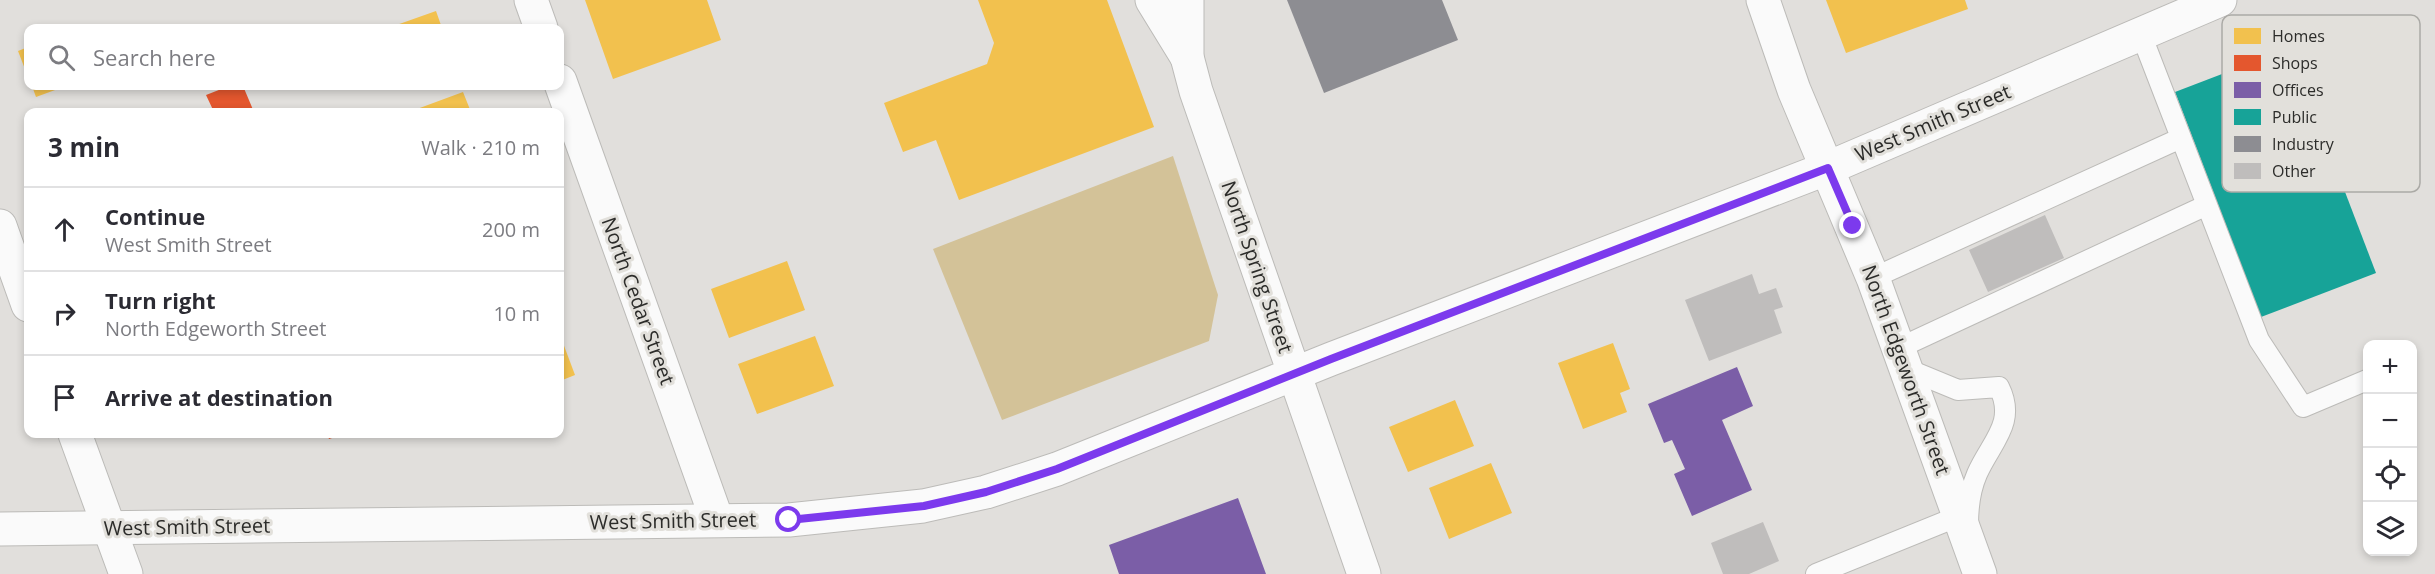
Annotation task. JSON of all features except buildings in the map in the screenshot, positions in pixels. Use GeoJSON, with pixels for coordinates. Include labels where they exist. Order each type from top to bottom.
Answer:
{"type":"FeatureCollection","features":[{"type":"Feature","properties":{"kind":"main road"},"geometry":{"type":"LineString","coordinates":[[531,0],[540,24]]}},
{"type":"Feature","properties":{"kind":"main road","name":"North Spring Street"},"geometry":{"type":"LineString","coordinates":[[1152,0],[1187,57],[1364,574]]}},
{"type":"Feature","properties":{"kind":"main road"},"geometry":{"type":"LineString","coordinates":[[1187,0],[1187,57]]}},
{"type":"Feature","properties":{"kind":"main road","name":"North Edgeworth Street"},"geometry":{"type":"LineString","coordinates":[[1763,0],[1794,90],[1873,278],[1980,574]]}},
{"type":"Feature","properties":{"kind":"main road","name":"West Smith Street"},"geometry":{"type":"LineString","coordinates":[[0,529],[789,520],[924,506],[986,492],[1057,469],[1294,374],[1828,168],[2220,0]]}},
{"type":"Feature","properties":{"kind":"main road","name":"North Cedar Street"},"geometry":{"type":"LineString","coordinates":[[563,90],[717,520]]}},
{"type":"Feature","properties":{"kind":"main road"},"geometry":{"type":"LineString","coordinates":[[0,226],[24,294]]}},
{"type":"Feature","properties":{"kind":"main road"},"geometry":{"type":"LineString","coordinates":[[76,438],[126,574]]}},
{"type":"Feature","properties":{"kind":"lane"},"geometry":{"type":"LineString","coordinates":[[2141,34],[2259,340],[2303,406],[2363,382]]}},
{"type":"Feature","properties":{"kind":"lane"},"geometry":{"type":"LineString","coordinates":[[1873,278],[2181,138]]}},
{"type":"Feature","properties":{"kind":"lane"},"geometry":{"type":"LineString","coordinates":[[1903,358],[2206,205]]}},
{"type":"Feature","properties":{"kind":"lane"},"geometry":{"type":"LineString","coordinates":[[1816,574],[1964,528],[1976,475],[2005,421],[2006,402],[1999,387],[1958,390],[1903,358]]}},
{"type":"Feature","properties":{"kind":"shaded area"},"geometry":{"type":"Polygon","coordinates":[[[1173,156],[1218,295],[1209,341],[1002,420],[933,249],[1173,156]]]}},
{"type":"Feature","properties":{"kind":"route"},"geometry":{"type":"LineString","coordinates":[[789,520],[924,506],[986,492],[1057,469],[1331,359],[1828,168],[1853,226]]}}]}
